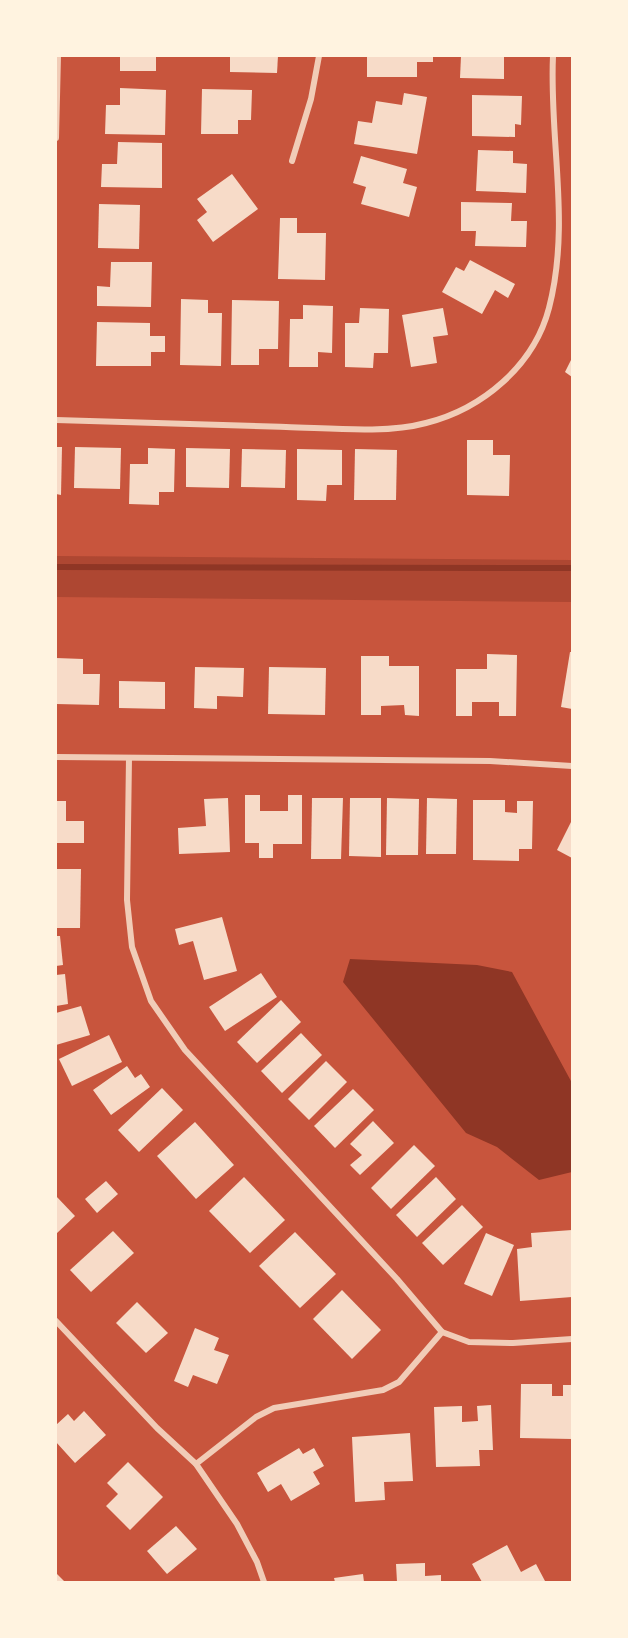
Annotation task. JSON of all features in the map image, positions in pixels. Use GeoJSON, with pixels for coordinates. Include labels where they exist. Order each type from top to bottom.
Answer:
{"type":"FeatureCollection","features":[{"type":"Feature","properties":{"kind":"street"},"geometry":{"type":"LineString","coordinates":[[56,138],[58,56]]}},
{"type":"Feature","properties":{"kind":"street"},"geometry":{"type":"LineString","coordinates":[[292,161],[311,99],[319,56]]}},
{"type":"Feature","properties":{"kind":"street"},"geometry":{"type":"LineString","coordinates":[[56,420],[362,429],[424,424],[456,413],[480,401],[500,386],[539,335],[549,309],[558,265],[559,170],[553,103],[553,56]]}},
{"type":"Feature","properties":{"kind":"street"},"geometry":{"type":"LineString","coordinates":[[56,757],[490,761],[573,766]]}},
{"type":"Feature","properties":{"kind":"street"},"geometry":{"type":"LineString","coordinates":[[129,758],[129,912],[132,947],[151,1001],[185,1050],[397,1279],[442,1332],[469,1342],[513,1343],[573,1339]]}},
{"type":"Feature","properties":{"kind":"street"},"geometry":{"type":"LineString","coordinates":[[56,1321],[157,1428],[196,1464],[237,1524],[257,1562],[264,1582]]}},
{"type":"Feature","properties":{"kind":"street"},"geometry":{"type":"LineString","coordinates":[[196,1464],[256,1417],[274,1408],[383,1390],[399,1383],[442,1332]]}},
{"type":"Feature","properties":{"kind":"shaded area"},"geometry":{"type":"Polygon","coordinates":[[[56,556],[572,560],[572,602],[56,597],[56,556]]]}},
{"type":"Feature","properties":{"kind":"shaded area"},"geometry":{"type":"Polygon","coordinates":[[[350,959],[477,965],[512,972],[572,1083],[572,1172],[539,1180],[497,1147],[466,1133],[343,982],[350,959]]]}},
{"type":"Feature","properties":{"kind":"building"},"geometry":{"type":"Polygon","coordinates":[[[120,56],[156,56],[156,71],[120,71],[120,56]]]}},
{"type":"Feature","properties":{"kind":"building"},"geometry":{"type":"Polygon","coordinates":[[[230,56],[278,56],[277,73],[230,72],[230,56]]]}},
{"type":"Feature","properties":{"kind":"building"},"geometry":{"type":"Polygon","coordinates":[[[367,56],[433,56],[433,62],[417,62],[417,77],[367,77],[367,56]]]}},
{"type":"Feature","properties":{"kind":"building"},"geometry":{"type":"Polygon","coordinates":[[[461,56],[504,56],[504,79],[460,78],[461,56]]]}},
{"type":"Feature","properties":{"kind":"building"},"geometry":{"type":"Polygon","coordinates":[[[120,88],[166,90],[165,135],[105,134],[106,105],[120,105],[120,88]]]}},
{"type":"Feature","properties":{"kind":"building"},"geometry":{"type":"Polygon","coordinates":[[[202,89],[252,90],[251,120],[238,120],[238,134],[201,134],[202,89]]]}},
{"type":"Feature","properties":{"kind":"building"},"geometry":{"type":"Polygon","coordinates":[[[404,93],[427,97],[417,154],[354,144],[358,121],[372,123],[376,101],[402,105],[404,93]]]}},
{"type":"Feature","properties":{"kind":"building"},"geometry":{"type":"Polygon","coordinates":[[[472,95],[522,96],[521,125],[515,124],[515,137],[472,136],[472,95]]]}},
{"type":"Feature","properties":{"kind":"building"},"geometry":{"type":"Polygon","coordinates":[[[118,142],[162,143],[162,188],[101,187],[102,164],[117,164],[118,142]]]}},
{"type":"Feature","properties":{"kind":"building"},"geometry":{"type":"Polygon","coordinates":[[[478,150],[513,151],[513,163],[527,164],[526,193],[476,191],[478,150]]]}},
{"type":"Feature","properties":{"kind":"building"},"geometry":{"type":"Polygon","coordinates":[[[361,156],[407,169],[403,183],[417,187],[409,217],[361,204],[366,187],[353,183],[361,156]]]}},
{"type":"Feature","properties":{"kind":"building"},"geometry":{"type":"Polygon","coordinates":[[[232,174],[258,209],[213,242],[197,220],[207,212],[197,199],[232,174]]]}},
{"type":"Feature","properties":{"kind":"building"},"geometry":{"type":"Polygon","coordinates":[[[461,202],[512,203],[511,221],[527,221],[526,247],[475,246],[476,231],[461,231],[461,202]]]}},
{"type":"Feature","properties":{"kind":"building"},"geometry":{"type":"Polygon","coordinates":[[[99,204],[140,205],[139,249],[98,248],[99,204]]]}},
{"type":"Feature","properties":{"kind":"building"},"geometry":{"type":"Polygon","coordinates":[[[280,218],[297,218],[297,233],[326,233],[325,280],[278,279],[280,218]]]}},
{"type":"Feature","properties":{"kind":"building"},"geometry":{"type":"Polygon","coordinates":[[[470,260],[515,284],[508,298],[495,290],[482,314],[442,292],[456,267],[464,271],[470,260]]]}},
{"type":"Feature","properties":{"kind":"building"},"geometry":{"type":"Polygon","coordinates":[[[111,262],[152,262],[151,307],[97,306],[97,286],[110,287],[111,262]]]}},
{"type":"Feature","properties":{"kind":"building"},"geometry":{"type":"Polygon","coordinates":[[[181,299],[208,300],[208,313],[222,313],[221,366],[180,365],[181,299]]]}},
{"type":"Feature","properties":{"kind":"building"},"geometry":{"type":"Polygon","coordinates":[[[232,300],[279,301],[278,349],[259,349],[259,365],[231,365],[232,300]]]}},
{"type":"Feature","properties":{"kind":"building"},"geometry":{"type":"Polygon","coordinates":[[[303,305],[333,306],[332,353],[318,352],[318,367],[289,367],[290,319],[303,319],[303,305]]]}},
{"type":"Feature","properties":{"kind":"building"},"geometry":{"type":"Polygon","coordinates":[[[360,308],[389,309],[388,353],[374,353],[373,368],[345,367],[345,323],[359,323],[360,308]]]}},
{"type":"Feature","properties":{"kind":"building"},"geometry":{"type":"Polygon","coordinates":[[[443,308],[448,335],[433,337],[437,363],[411,367],[402,315],[443,308]]]}},
{"type":"Feature","properties":{"kind":"building"},"geometry":{"type":"Polygon","coordinates":[[[97,322],[150,323],[150,336],[165,336],[165,352],[151,352],[151,366],[96,366],[97,322]]]}},
{"type":"Feature","properties":{"kind":"building"},"geometry":{"type":"Polygon","coordinates":[[[572,358],[572,377],[565,372],[572,358]]]}},
{"type":"Feature","properties":{"kind":"building"},"geometry":{"type":"Polygon","coordinates":[[[467,440],[493,440],[493,455],[510,455],[509,496],[467,495],[467,440]]]}},
{"type":"Feature","properties":{"kind":"building"},"geometry":{"type":"Polygon","coordinates":[[[56,447],[62,447],[61,495],[56,494],[56,447]]]}},
{"type":"Feature","properties":{"kind":"building"},"geometry":{"type":"Polygon","coordinates":[[[75,447],[121,448],[120,489],[74,488],[75,447]]]}},
{"type":"Feature","properties":{"kind":"building"},"geometry":{"type":"Polygon","coordinates":[[[148,448],[175,449],[174,492],[159,492],[159,505],[129,504],[130,464],[148,464],[148,448]]]}},
{"type":"Feature","properties":{"kind":"building"},"geometry":{"type":"Polygon","coordinates":[[[186,448],[230,449],[229,488],[186,487],[186,448]]]}},
{"type":"Feature","properties":{"kind":"building"},"geometry":{"type":"Polygon","coordinates":[[[242,449],[286,450],[285,488],[241,487],[242,449]]]}},
{"type":"Feature","properties":{"kind":"building"},"geometry":{"type":"Polygon","coordinates":[[[297,449],[342,450],[342,485],[327,485],[326,501],[297,500],[297,449]]]}},
{"type":"Feature","properties":{"kind":"building"},"geometry":{"type":"Polygon","coordinates":[[[355,449],[397,450],[396,500],[354,500],[355,449]]]}},
{"type":"Feature","properties":{"kind":"building"},"geometry":{"type":"Polygon","coordinates":[[[570,652],[572,652],[572,709],[561,707],[570,652]]]}},
{"type":"Feature","properties":{"kind":"building"},"geometry":{"type":"Polygon","coordinates":[[[487,654],[517,655],[516,716],[499,716],[499,702],[472,702],[472,716],[456,716],[456,669],[487,669],[487,654]]]}},
{"type":"Feature","properties":{"kind":"building"},"geometry":{"type":"Polygon","coordinates":[[[361,656],[389,656],[389,666],[419,666],[419,716],[405,715],[404,705],[381,706],[381,715],[361,715],[361,656]]]}},
{"type":"Feature","properties":{"kind":"building"},"geometry":{"type":"Polygon","coordinates":[[[56,658],[83,659],[83,674],[100,674],[99,705],[56,704],[56,658]]]}},
{"type":"Feature","properties":{"kind":"building"},"geometry":{"type":"Polygon","coordinates":[[[195,667],[244,668],[243,697],[217,696],[217,709],[194,708],[195,667]]]}},
{"type":"Feature","properties":{"kind":"building"},"geometry":{"type":"Polygon","coordinates":[[[269,667],[326,668],[325,715],[268,714],[269,667]]]}},
{"type":"Feature","properties":{"kind":"building"},"geometry":{"type":"Polygon","coordinates":[[[119,681],[165,682],[165,709],[119,708],[119,681]]]}},
{"type":"Feature","properties":{"kind":"building"},"geometry":{"type":"Polygon","coordinates":[[[245,795],[260,795],[260,811],[288,811],[288,795],[302,795],[302,844],[273,844],[273,858],[259,858],[259,843],[245,843],[245,795]]]}},
{"type":"Feature","properties":{"kind":"building"},"geometry":{"type":"Polygon","coordinates":[[[228,798],[230,852],[179,854],[178,828],[206,826],[204,799],[228,798]]]}},
{"type":"Feature","properties":{"kind":"building"},"geometry":{"type":"Polygon","coordinates":[[[312,798],[343,798],[341,859],[311,859],[312,798]]]}},
{"type":"Feature","properties":{"kind":"building"},"geometry":{"type":"Polygon","coordinates":[[[350,798],[381,798],[381,857],[349,856],[350,798]]]}},
{"type":"Feature","properties":{"kind":"building"},"geometry":{"type":"Polygon","coordinates":[[[387,798],[419,799],[418,855],[386,855],[387,798]]]}},
{"type":"Feature","properties":{"kind":"building"},"geometry":{"type":"Polygon","coordinates":[[[427,798],[457,799],[456,854],[426,854],[427,798]]]}},
{"type":"Feature","properties":{"kind":"building"},"geometry":{"type":"Polygon","coordinates":[[[473,800],[505,800],[505,812],[517,813],[517,801],[533,801],[532,849],[519,849],[519,861],[473,860],[473,800]]]}},
{"type":"Feature","properties":{"kind":"building"},"geometry":{"type":"Polygon","coordinates":[[[56,801],[66,801],[66,821],[84,821],[84,843],[56,843],[56,801]]]}},
{"type":"Feature","properties":{"kind":"building"},"geometry":{"type":"Polygon","coordinates":[[[572,820],[572,858],[557,850],[572,820]]]}},
{"type":"Feature","properties":{"kind":"building"},"geometry":{"type":"Polygon","coordinates":[[[56,869],[81,869],[80,928],[56,928],[56,869]]]}},
{"type":"Feature","properties":{"kind":"building"},"geometry":{"type":"Polygon","coordinates":[[[222,917],[237,971],[204,980],[193,941],[179,945],[175,929],[222,917]]]}},
{"type":"Feature","properties":{"kind":"building"},"geometry":{"type":"Polygon","coordinates":[[[56,936],[60,936],[63,965],[56,966],[56,936]]]}},
{"type":"Feature","properties":{"kind":"building"},"geometry":{"type":"Polygon","coordinates":[[[261,973],[277,997],[225,1031],[209,1007],[261,973]]]}},
{"type":"Feature","properties":{"kind":"building"},"geometry":{"type":"Polygon","coordinates":[[[65,974],[68,1004],[56,1006],[56,975],[65,974]]]}},
{"type":"Feature","properties":{"kind":"building"},"geometry":{"type":"Polygon","coordinates":[[[281,1000],[301,1022],[257,1063],[237,1042],[281,1000]]]}},
{"type":"Feature","properties":{"kind":"building"},"geometry":{"type":"Polygon","coordinates":[[[81,1006],[90,1035],[56,1045],[56,1013],[81,1006]]]}},
{"type":"Feature","properties":{"kind":"building"},"geometry":{"type":"Polygon","coordinates":[[[301,1033],[322,1055],[282,1093],[261,1071],[301,1033]]]}},
{"type":"Feature","properties":{"kind":"building"},"geometry":{"type":"Polygon","coordinates":[[[109,1035],[122,1062],[72,1086],[59,1059],[109,1035]]]}},
{"type":"Feature","properties":{"kind":"building"},"geometry":{"type":"Polygon","coordinates":[[[326,1061],[347,1082],[309,1120],[288,1099],[326,1061]]]}},
{"type":"Feature","properties":{"kind":"building"},"geometry":{"type":"Polygon","coordinates":[[[127,1066],[135,1078],[141,1074],[150,1087],[111,1115],[93,1090],[127,1066]]]}},
{"type":"Feature","properties":{"kind":"building"},"geometry":{"type":"Polygon","coordinates":[[[162,1088],[183,1110],[139,1152],[118,1130],[162,1088]]]}},
{"type":"Feature","properties":{"kind":"building"},"geometry":{"type":"Polygon","coordinates":[[[353,1089],[374,1110],[335,1148],[314,1126],[353,1089]]]}},
{"type":"Feature","properties":{"kind":"building"},"geometry":{"type":"Polygon","coordinates":[[[373,1121],[394,1143],[360,1175],[350,1165],[362,1155],[350,1144],[373,1121]]]}},
{"type":"Feature","properties":{"kind":"building"},"geometry":{"type":"Polygon","coordinates":[[[195,1122],[234,1165],[196,1199],[157,1156],[195,1122]]]}},
{"type":"Feature","properties":{"kind":"building"},"geometry":{"type":"Polygon","coordinates":[[[414,1145],[435,1166],[391,1209],[371,1188],[414,1145]]]}},
{"type":"Feature","properties":{"kind":"building"},"geometry":{"type":"Polygon","coordinates":[[[244,1177],[285,1220],[250,1253],[209,1211],[244,1177]]]}},
{"type":"Feature","properties":{"kind":"building"},"geometry":{"type":"Polygon","coordinates":[[[436,1177],[456,1199],[417,1237],[396,1215],[436,1177]]]}},
{"type":"Feature","properties":{"kind":"building"},"geometry":{"type":"Polygon","coordinates":[[[106,1181],[118,1194],[97,1213],[85,1199],[106,1181]]]}},
{"type":"Feature","properties":{"kind":"building"},"geometry":{"type":"Polygon","coordinates":[[[56,1196],[75,1216],[56,1234],[56,1196]]]}},
{"type":"Feature","properties":{"kind":"building"},"geometry":{"type":"Polygon","coordinates":[[[462,1205],[483,1227],[443,1265],[422,1243],[462,1205]]]}},
{"type":"Feature","properties":{"kind":"building"},"geometry":{"type":"Polygon","coordinates":[[[572,1230],[572,1297],[520,1301],[517,1249],[532,1247],[531,1233],[572,1230]]]}},
{"type":"Feature","properties":{"kind":"building"},"geometry":{"type":"Polygon","coordinates":[[[113,1231],[134,1253],[91,1292],[70,1270],[113,1231]]]}},
{"type":"Feature","properties":{"kind":"building"},"geometry":{"type":"Polygon","coordinates":[[[295,1232],[336,1274],[300,1308],[259,1266],[295,1232]]]}},
{"type":"Feature","properties":{"kind":"building"},"geometry":{"type":"Polygon","coordinates":[[[486,1233],[514,1245],[492,1296],[464,1284],[486,1233]]]}},
{"type":"Feature","properties":{"kind":"building"},"geometry":{"type":"Polygon","coordinates":[[[342,1290],[381,1330],[352,1359],[313,1319],[342,1290]]]}},
{"type":"Feature","properties":{"kind":"building"},"geometry":{"type":"Polygon","coordinates":[[[137,1302],[168,1333],[146,1353],[116,1323],[137,1302]]]}},
{"type":"Feature","properties":{"kind":"building"},"geometry":{"type":"Polygon","coordinates":[[[195,1328],[219,1338],[214,1350],[229,1355],[217,1384],[193,1375],[188,1387],[174,1381],[195,1328]]]}},
{"type":"Feature","properties":{"kind":"building"},"geometry":{"type":"Polygon","coordinates":[[[521,1384],[552,1384],[552,1396],[563,1396],[563,1385],[572,1385],[572,1439],[520,1438],[521,1384]]]}},
{"type":"Feature","properties":{"kind":"building"},"geometry":{"type":"Polygon","coordinates":[[[491,1405],[493,1450],[479,1450],[480,1466],[436,1467],[434,1407],[462,1406],[462,1422],[478,1421],[477,1406],[491,1405]]]}},
{"type":"Feature","properties":{"kind":"building"},"geometry":{"type":"Polygon","coordinates":[[[84,1411],[106,1435],[75,1463],[56,1442],[56,1425],[68,1414],[74,1421],[84,1411]]]}},
{"type":"Feature","properties":{"kind":"building"},"geometry":{"type":"Polygon","coordinates":[[[410,1433],[413,1481],[384,1482],[385,1500],[355,1502],[352,1437],[410,1433]]]}},
{"type":"Feature","properties":{"kind":"building"},"geometry":{"type":"Polygon","coordinates":[[[299,1448],[303,1454],[314,1448],[324,1466],[313,1472],[320,1484],[291,1501],[281,1484],[268,1492],[257,1473],[299,1448]]]}},
{"type":"Feature","properties":{"kind":"building"},"geometry":{"type":"Polygon","coordinates":[[[128,1462],[163,1497],[130,1530],[106,1506],[118,1494],[107,1483],[128,1462]]]}},
{"type":"Feature","properties":{"kind":"building"},"geometry":{"type":"Polygon","coordinates":[[[176,1526],[197,1549],[167,1574],[147,1551],[176,1526]]]}},
{"type":"Feature","properties":{"kind":"building"},"geometry":{"type":"Polygon","coordinates":[[[507,1545],[521,1572],[536,1564],[545,1581],[482,1582],[472,1564],[507,1545]]]}},
{"type":"Feature","properties":{"kind":"building"},"geometry":{"type":"Polygon","coordinates":[[[425,1563],[425,1576],[441,1575],[441,1582],[397,1582],[396,1564],[425,1563]]]}},
{"type":"Feature","properties":{"kind":"building"},"geometry":{"type":"Polygon","coordinates":[[[56,1573],[65,1582],[56,1582],[56,1573]]]}},
{"type":"Feature","properties":{"kind":"building"},"geometry":{"type":"Polygon","coordinates":[[[363,1574],[364,1582],[335,1582],[334,1578],[363,1574]]]}},
{"type":"Feature","properties":{"kind":"waterway"},"geometry":{"type":"LineString","coordinates":[[56,567],[572,568]]}}]}
